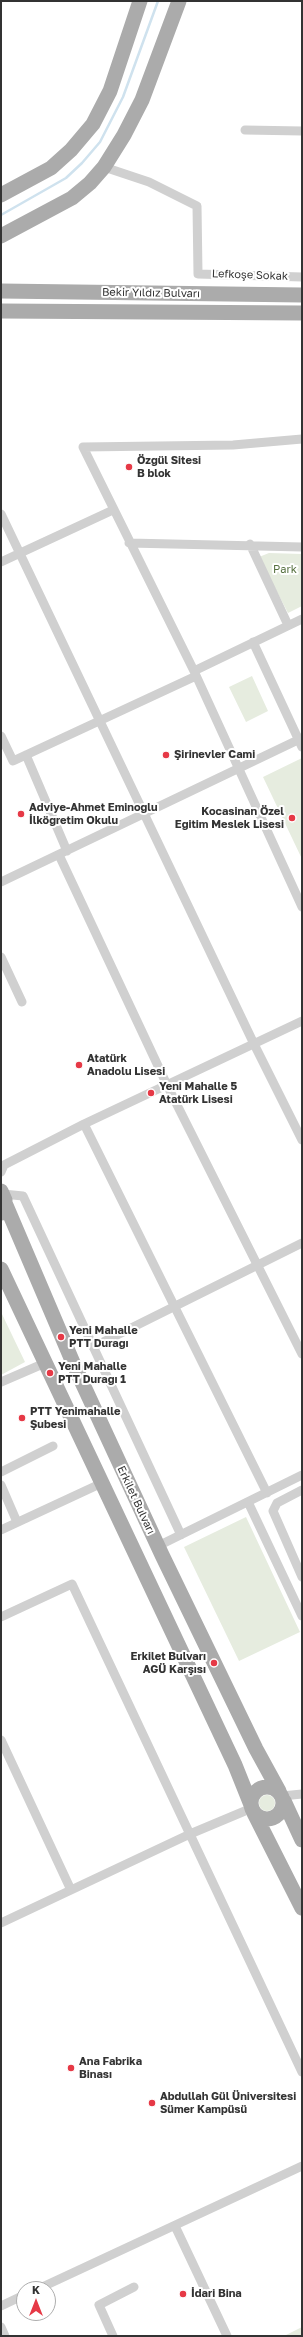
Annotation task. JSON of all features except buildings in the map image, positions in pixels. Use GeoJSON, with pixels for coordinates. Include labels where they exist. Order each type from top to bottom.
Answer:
{"type":"FeatureCollection","features":[{"type":"Feature","properties":{"kind":"main road"},"geometry":{"type":"LineString","coordinates":[[1,195],[51,168],[71,150],[93,124],[110,91],[140,1]]}},
{"type":"Feature","properties":{"kind":"main road"},"geometry":{"type":"LineString","coordinates":[[1,236],[72,198],[90,183],[104,167],[124,135],[142,100],[180,1]]}},
{"type":"Feature","properties":{"kind":"main road","name":"Bekir Yıldız Bulvarı"},"geometry":{"type":"LineString","coordinates":[[1,291],[302,295]]}},
{"type":"Feature","properties":{"kind":"main road","name":"Bekir Yıldız Bulvarı"},"geometry":{"type":"LineString","coordinates":[[1,311],[302,313]]}},
{"type":"Feature","properties":{"kind":"main road","name":"Erkilet Bulvarı"},"geometry":{"type":"LineString","coordinates":[[2,1200],[64,1344],[158,1546],[256,1749],[282,1796],[302,1840]]}},
{"type":"Feature","properties":{"kind":"main road"},"geometry":{"type":"LineString","coordinates":[[1,1269],[235,1765],[252,1809],[302,1908]]}},
{"type":"Feature","properties":{"kind":"main road"},"geometry":{"type":"LineString","coordinates":[[1,1285],[15,1299]]}},
{"type":"Feature","properties":{"kind":"main road"},"geometry":{"type":"LineString","coordinates":[[269,1786],[282,1796],[281,1812],[272,1818],[264,1819],[252,1809],[252,1797],[259,1789],[269,1786]]}},
{"type":"Feature","properties":{"kind":"street"},"geometry":{"type":"LineString","coordinates":[[246,130],[302,131]]}},
{"type":"Feature","properties":{"kind":"street","name":"Lefkoşe Sokak"},"geometry":{"type":"LineString","coordinates":[[104,167],[149,182],[197,206],[198,274],[302,277]]}},
{"type":"Feature","properties":{"kind":"street"},"geometry":{"type":"LineString","coordinates":[[302,440],[233,445],[83,447],[129,543],[195,674],[237,769],[302,907]]}},
{"type":"Feature","properties":{"kind":"street"},"geometry":{"type":"LineString","coordinates":[[1,562],[113,510]]}},
{"type":"Feature","properties":{"kind":"street"},"geometry":{"type":"LineString","coordinates":[[1,514],[143,814],[302,1140]]}},
{"type":"Feature","properties":{"kind":"street"},"geometry":{"type":"LineString","coordinates":[[129,543],[250,544],[302,547]]}},
{"type":"Feature","properties":{"kind":"street"},"geometry":{"type":"LineString","coordinates":[[250,544],[288,625]]}},
{"type":"Feature","properties":{"kind":"street"},"geometry":{"type":"LineString","coordinates":[[1,736],[12,761],[99,721],[195,674],[253,642],[302,619]]}},
{"type":"Feature","properties":{"kind":"street"},"geometry":{"type":"LineString","coordinates":[[1,882],[237,769],[301,742],[253,642]]}},
{"type":"Feature","properties":{"kind":"street"},"geometry":{"type":"LineString","coordinates":[[26,755],[63,853],[167,1085],[302,1354]]}},
{"type":"Feature","properties":{"kind":"street"},"geometry":{"type":"LineString","coordinates":[[1,957],[22,1002]]}},
{"type":"Feature","properties":{"kind":"street"},"geometry":{"type":"LineString","coordinates":[[1,1172],[4,1165],[84,1124],[302,1021]]}},
{"type":"Feature","properties":{"kind":"street"},"geometry":{"type":"LineString","coordinates":[[84,1124],[266,1493]]}},
{"type":"Feature","properties":{"kind":"street"},"geometry":{"type":"LineString","coordinates":[[2,1200],[23,1196],[181,1534]]}},
{"type":"Feature","properties":{"kind":"street"},"geometry":{"type":"LineString","coordinates":[[93,1346],[302,1243]]}},
{"type":"Feature","properties":{"kind":"street"},"geometry":{"type":"LineString","coordinates":[[1,1382],[45,1363]]}},
{"type":"Feature","properties":{"kind":"street"},"geometry":{"type":"LineString","coordinates":[[1,1472],[53,1446]]}},
{"type":"Feature","properties":{"kind":"street"},"geometry":{"type":"LineString","coordinates":[[158,1546],[302,1475]]}},
{"type":"Feature","properties":{"kind":"street"},"geometry":{"type":"LineString","coordinates":[[1,1530],[102,1482]]}},
{"type":"Feature","properties":{"kind":"street"},"geometry":{"type":"LineString","coordinates":[[1,1485],[17,1522]]}},
{"type":"Feature","properties":{"kind":"street"},"geometry":{"type":"LineString","coordinates":[[302,1490],[278,1503],[273,1512],[302,1577]]}},
{"type":"Feature","properties":{"kind":"street"},"geometry":{"type":"LineString","coordinates":[[248,1502],[302,1616]]}},
{"type":"Feature","properties":{"kind":"street"},"geometry":{"type":"LineString","coordinates":[[1,1617],[72,1584],[302,2072]]}},
{"type":"Feature","properties":{"kind":"street"},"geometry":{"type":"LineString","coordinates":[[1,1740],[71,1890]]}},
{"type":"Feature","properties":{"kind":"street"},"geometry":{"type":"LineString","coordinates":[[282,1796],[302,1794]]}},
{"type":"Feature","properties":{"kind":"street"},"geometry":{"type":"LineString","coordinates":[[1,1923],[190,1834],[252,1809]]}},
{"type":"Feature","properties":{"kind":"street"},"geometry":{"type":"LineString","coordinates":[[55,2281],[302,2166]]}},
{"type":"Feature","properties":{"kind":"street"},"geometry":{"type":"LineString","coordinates":[[175,2226],[227,2336]]}},
{"type":"Feature","properties":{"kind":"street"},"geometry":{"type":"LineString","coordinates":[[113,2336],[99,2305],[134,2287]]}},
{"type":"Feature","properties":{"kind":"street"},"geometry":{"type":"LineString","coordinates":[[1,2306],[16,2299]]}},
{"type":"Feature","properties":{"kind":"street"},"geometry":{"type":"LineString","coordinates":[[1,2327],[6,2336]]}},
{"type":"Feature","properties":{"kind":"green space","name":"Park"},"geometry":{"type":"Polygon","coordinates":[[[269,553],[302,554],[302,606],[288,613],[259,557],[269,553]]]}},
{"type":"Feature","properties":{"kind":"green space"},"geometry":{"type":"Polygon","coordinates":[[[252,676],[268,711],[246,722],[229,687],[252,676]]]}},
{"type":"Feature","properties":{"kind":"green space","name":"Kocasinan Özel Eğitim Meslek Lisesi"},"geometry":{"type":"Polygon","coordinates":[[[302,758],[302,859],[263,777],[302,758]]]}},
{"type":"Feature","properties":{"kind":"green space"},"geometry":{"type":"Polygon","coordinates":[[[1,1312],[25,1362],[1,1375],[1,1312]]]}},
{"type":"Feature","properties":{"kind":"green space"},"geometry":{"type":"Polygon","coordinates":[[[246,1517],[300,1632],[239,1661],[184,1547],[246,1517]]]}},
{"type":"Feature","properties":{"kind":"green space"},"geometry":{"type":"Polygon","coordinates":[[[264,1795],[270,1795],[275,1800],[273,1809],[270,1811],[264,1811],[259,1806],[259,1800],[264,1795]]]}},
{"type":"Feature","properties":{"kind":"green space"},"geometry":{"type":"Polygon","coordinates":[[[302,2327],[302,2336],[284,2336],[302,2327]]]}},
{"type":"Feature","properties":{"kind":"waterway"},"geometry":{"type":"LineString","coordinates":[[1,215],[66,178],[82,163],[100,142],[123,97],[158,1]]}},
{"type":"Feature","properties":{"kind":"place","name":"Özgül Sitesi B blok"},"geometry":{"type":"Point","coordinates":[129,467]}},
{"type":"Feature","properties":{"kind":"place","name":"Şirinevler Cami"},"geometry":{"type":"Point","coordinates":[166,755]}},
{"type":"Feature","properties":{"kind":"place","name":"Adviye-Ahmet Eminoğlu İlköğretim Okulu"},"geometry":{"type":"Point","coordinates":[21,814]}},
{"type":"Feature","properties":{"kind":"place","name":"Kocasinan Özel Eğitim Meslek Lisesi"},"geometry":{"type":"Point","coordinates":[292,818]}},
{"type":"Feature","properties":{"kind":"place","name":"Atatürk Anadolu Lisesi"},"geometry":{"type":"Point","coordinates":[79,1065]}},
{"type":"Feature","properties":{"kind":"place","name":"Yeni Mahalle 5 Atatürk Lisesi"},"geometry":{"type":"Point","coordinates":[151,1093]}},
{"type":"Feature","properties":{"kind":"place","name":"Yeni Mahalle PTT Durağı"},"geometry":{"type":"Point","coordinates":[61,1337]}},
{"type":"Feature","properties":{"kind":"place","name":"Yeni Mahalle PTT Durağı 1"},"geometry":{"type":"Point","coordinates":[50,1373]}},
{"type":"Feature","properties":{"kind":"place","name":"PTT Yenimahalle Şubesi"},"geometry":{"type":"Point","coordinates":[22,1418]}},
{"type":"Feature","properties":{"kind":"place","name":"Erkilet Bulvarı AGÜ Karşısı"},"geometry":{"type":"Point","coordinates":[214,1663]}},
{"type":"Feature","properties":{"kind":"place","name":"Ana Fabrika Binası"},"geometry":{"type":"Point","coordinates":[71,2068]}},
{"type":"Feature","properties":{"kind":"place","name":"Abdullah Gül Üniversitesi Sümer Kampüsü"},"geometry":{"type":"Point","coordinates":[152,2103]}},
{"type":"Feature","properties":{"kind":"place","name":"İdari Bina"},"geometry":{"type":"Point","coordinates":[183,2294]}}]}
